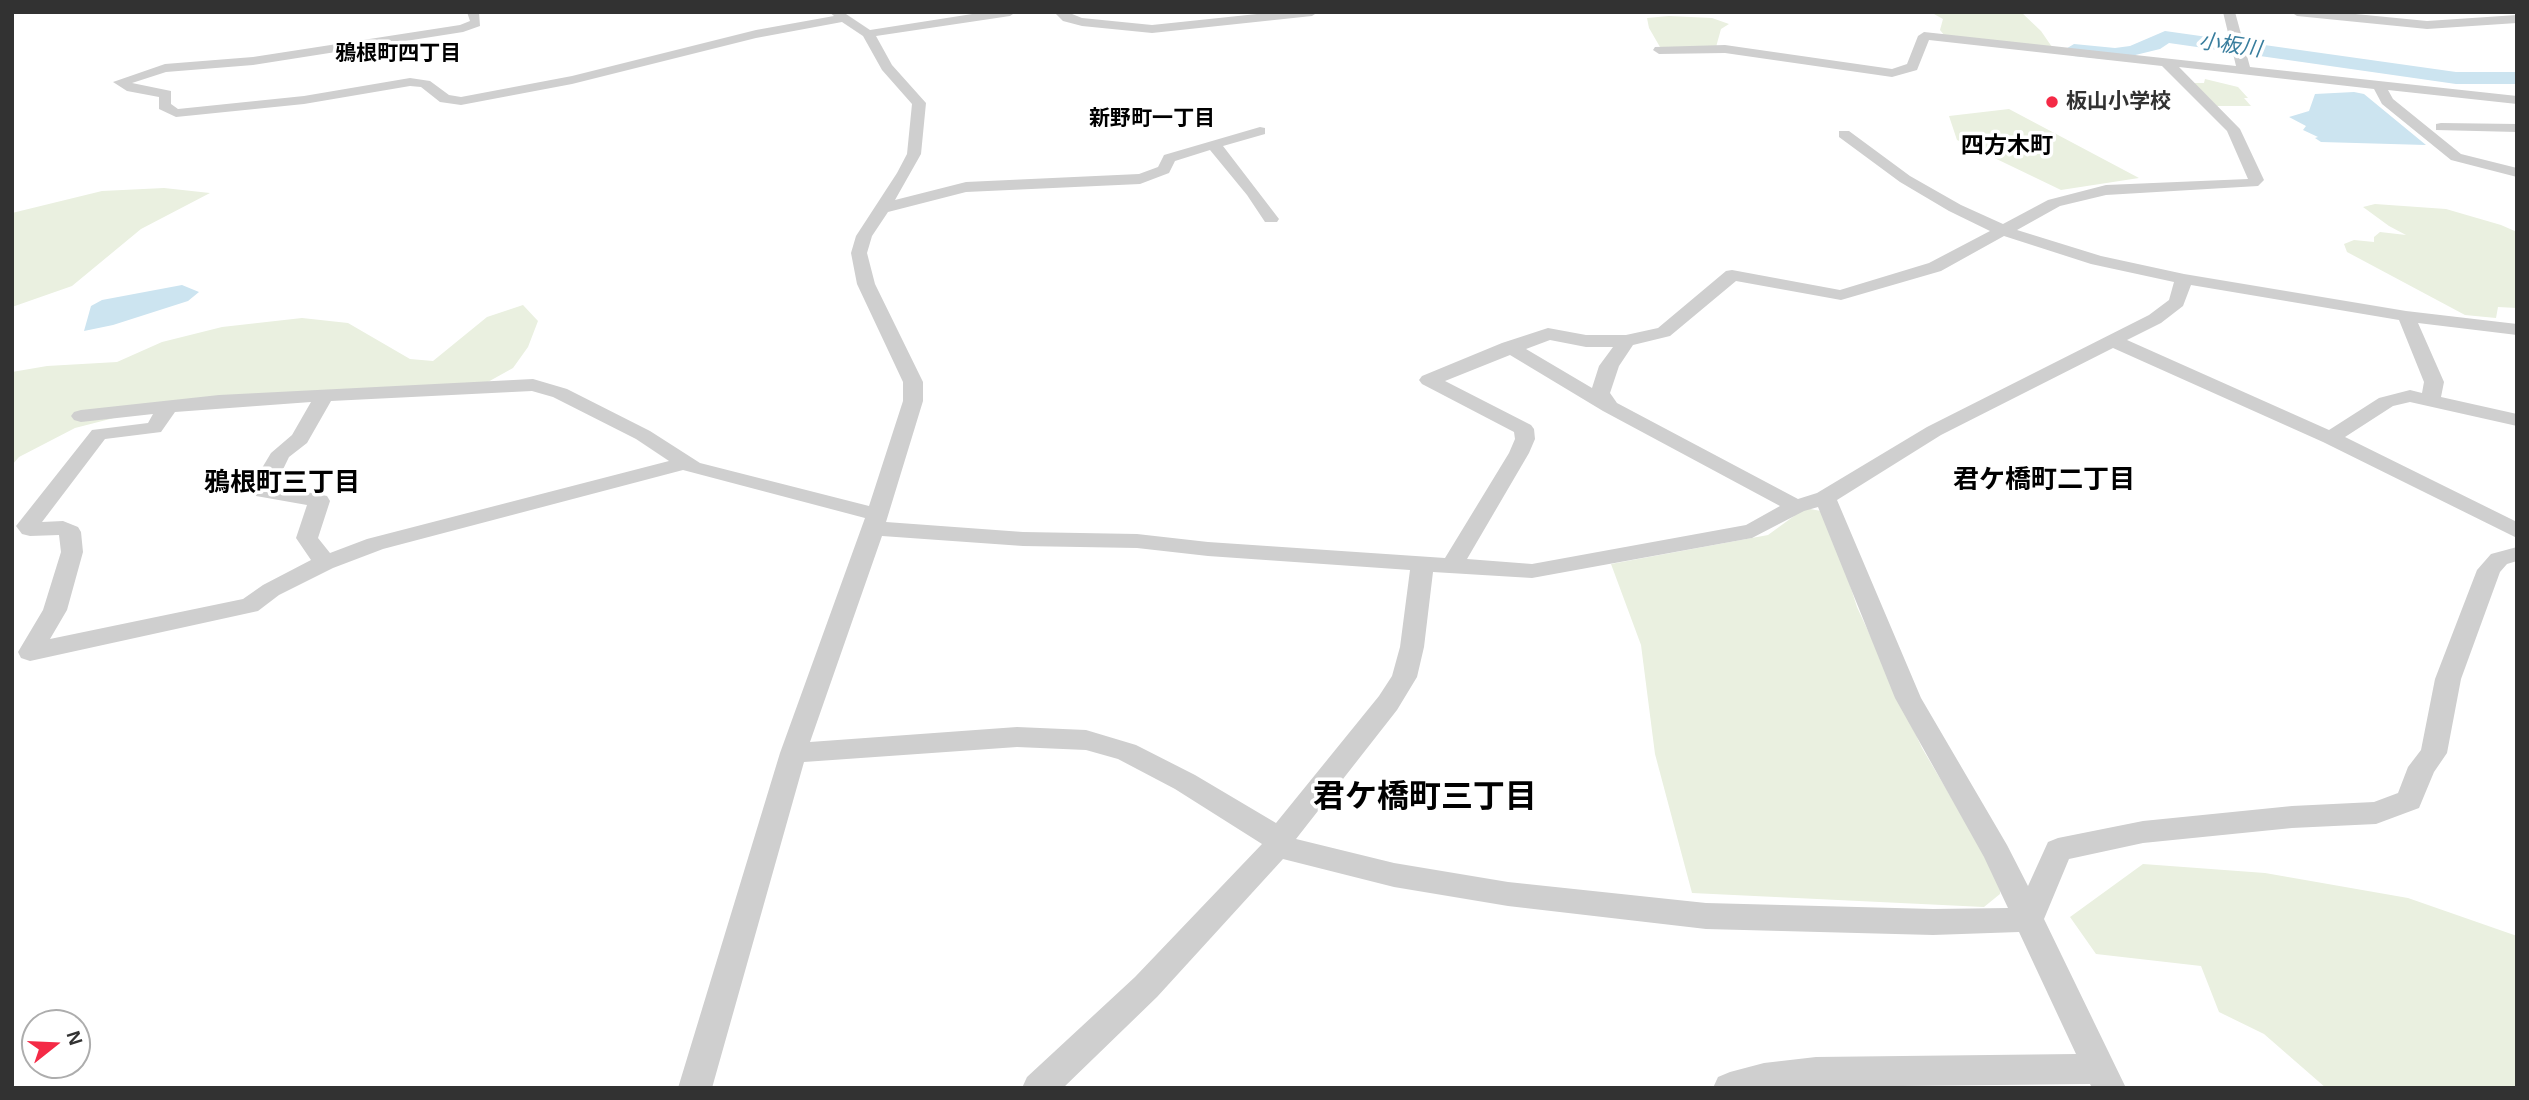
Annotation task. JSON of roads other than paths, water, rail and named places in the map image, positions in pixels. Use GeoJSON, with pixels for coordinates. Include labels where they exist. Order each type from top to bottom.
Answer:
{"type":"FeatureCollection","features":[{"type":"Feature","properties":{"kind":"street"},"geometry":{"type":"LineString","coordinates":[[473,12],[476,23],[463,28],[253,61],[165,68],[120,82],[132,88],[166,94],[164,106],[176,113],[304,100],[410,82],[425,84],[445,99],[461,101],[572,80],[840,15],[868,34],[887,68],[917,98],[920,109],[915,154],[864,236],[859,253],[866,284],[913,382],[913,401],[875,521],[793,753],[695,1088]]}},
{"type":"Feature","properties":{"kind":"street"},"geometry":{"type":"LineString","coordinates":[[868,34],[1010,12]]}},
{"type":"Feature","properties":{"kind":"street"},"geometry":{"type":"LineString","coordinates":[[1060,12],[1067,18],[1082,22],[1152,29],[1312,12]]}},
{"type":"Feature","properties":{"kind":"street"},"geometry":{"type":"LineString","coordinates":[[2229,12],[2244,70]]}},
{"type":"Feature","properties":{"kind":"street"},"geometry":{"type":"LineString","coordinates":[[2297,12],[2427,25],[2510,20],[2517,26]]}},
{"type":"Feature","properties":{"kind":"street"},"geometry":{"type":"LineString","coordinates":[[2373,12],[2383,21]]}},
{"type":"Feature","properties":{"kind":"street"},"geometry":{"type":"LineString","coordinates":[[2437,12],[2456,22]]}},
{"type":"Feature","properties":{"kind":"street"},"geometry":{"type":"LineString","coordinates":[[2470,12],[2486,22]]}},
{"type":"Feature","properties":{"kind":"street"},"geometry":{"type":"LineString","coordinates":[[1659,50],[1725,49],[1892,74],[1912,66],[1924,36],[2517,100]]}},
{"type":"Feature","properties":{"kind":"street"},"geometry":{"type":"LineString","coordinates":[[1452,565],[1519,453],[1525,439],[1524,429],[1429,380],[1548,334],[1586,341],[1626,341],[1664,332],[1732,275],[1841,295],[1935,267],[2054,203],[2106,190],[2236,185],[2256,180],[2232,129],[2167,63]]}},
{"type":"Feature","properties":{"kind":"street"},"geometry":{"type":"LineString","coordinates":[[2379,85],[2387,101],[2456,157],[2517,173]]}},
{"type":"Feature","properties":{"kind":"street"},"geometry":{"type":"LineString","coordinates":[[2441,127],[2517,128]]}},
{"type":"Feature","properties":{"kind":"street"},"geometry":{"type":"LineString","coordinates":[[883,208],[966,187],[1140,178],[1164,170],[1169,158],[1261,131]]}},
{"type":"Feature","properties":{"kind":"street"},"geometry":{"type":"LineString","coordinates":[[1844,134],[1905,178],[1955,208],[2004,231],[2097,260],[2184,279],[2406,316],[2517,330]]}},
{"type":"Feature","properties":{"kind":"street"},"geometry":{"type":"LineString","coordinates":[[1213,146],[1219,150],[1272,219]]}},
{"type":"Feature","properties":{"kind":"street"},"geometry":{"type":"LineString","coordinates":[[81,416],[169,406],[533,385],[560,393],[590,411],[643,435],[684,463],[875,521],[1023,539],[1137,541],[1531,571],[1752,531],[1796,506],[1825,498],[1934,431],[2168,311],[2177,302],[2184,279]]}},
{"type":"Feature","properties":{"kind":"street"},"geometry":{"type":"LineString","coordinates":[[2406,316],[2434,382],[2430,400]]}},
{"type":"Feature","properties":{"kind":"street"},"geometry":{"type":"LineString","coordinates":[[1610,407],[1600,393],[1609,366],[1626,341]]}},
{"type":"Feature","properties":{"kind":"street"},"geometry":{"type":"LineString","coordinates":[[2113,341],[2330,438],[2517,531]]}},
{"type":"Feature","properties":{"kind":"street"},"geometry":{"type":"LineString","coordinates":[[1509,347],[1610,407],[1796,506]]}},
{"type":"Feature","properties":{"kind":"street"},"geometry":{"type":"LineString","coordinates":[[324,396],[300,439],[281,453],[264,483],[264,491],[319,501],[307,538],[325,563]]}},
{"type":"Feature","properties":{"kind":"street"},"geometry":{"type":"LineString","coordinates":[[2330,438],[2386,402],[2410,396],[2517,420]]}},
{"type":"Feature","properties":{"kind":"street"},"geometry":{"type":"LineString","coordinates":[[169,406],[154,428],[99,434],[27,526],[30,529],[63,528],[70,532],[72,552],[55,610],[30,652],[250,605],[271,590],[325,563],[375,544],[684,463]]}},
{"type":"Feature","properties":{"kind":"street"},"geometry":{"type":"LineString","coordinates":[[1730,1088],[1764,1078],[1816,1072],[2104,1078],[1997,853],[1908,698],[1825,498]]}},
{"type":"Feature","properties":{"kind":"street"},"geometry":{"type":"LineString","coordinates":[[2029,918],[2058,850],[2143,832],[2292,817],[2376,813],[2409,800],[2422,767],[2434,753],[2448,678],[2489,570],[2499,559],[2517,554]]}},
{"type":"Feature","properties":{"kind":"street"},"geometry":{"type":"LineString","coordinates":[[1039,1088],[1146,987],[1272,852],[1388,703],[1404,677],[1412,648],[1423,562]]}},
{"type":"Feature","properties":{"kind":"street"},"geometry":{"type":"LineString","coordinates":[[793,753],[1017,737],[1086,740],[1127,752],[1185,782],[1255,822],[1289,849],[1394,875],[1610,908],[1706,916],[1933,922],[2029,918]]}},
{"type":"Feature","properties":{"kind":"water"},"geometry":{"type":"Polygon","coordinates":[[[2315,94],[2364,94],[2426,145],[2321,142],[2315,138],[2318,137],[2303,130],[2306,126],[2289,117],[2309,111],[2315,94]]]}},
{"type":"Feature","properties":{"kind":"water"},"geometry":{"type":"Polygon","coordinates":[[[182,285],[199,292],[188,301],[113,325],[84,331],[91,306],[102,300],[182,285]]]}},
{"type":"Feature","properties":{"kind":"waterway","name":"小板川"},"geometry":{"type":"LineString","coordinates":[[2074,50],[2115,54],[2153,45],[2165,37],[2456,78],[2517,78]]}},
{"type":"Feature","properties":{"kind":"place","name":"板山小学校"},"geometry":{"type":"Point","coordinates":[2052,102]}},
{"type":"Feature","properties":{"kind":"district","name":"鴉根町四丁目"},"geometry":{"type":"Point","coordinates":[398,54]}},
{"type":"Feature","properties":{"kind":"district","name":"新野町一丁目"},"geometry":{"type":"Point","coordinates":[1152,119]}},
{"type":"Feature","properties":{"kind":"district","name":"四方木町"},"geometry":{"type":"Point","coordinates":[2007,147]}},
{"type":"Feature","properties":{"kind":"district","name":"君ケ橋町二丁目"},"geometry":{"type":"Point","coordinates":[2044,481]}},
{"type":"Feature","properties":{"kind":"district","name":"鴉根町三丁目"},"geometry":{"type":"Point","coordinates":[282,484]}},
{"type":"Feature","properties":{"kind":"district","name":"君ケ橋町三丁目"},"geometry":{"type":"Point","coordinates":[1425,798]}}]}
